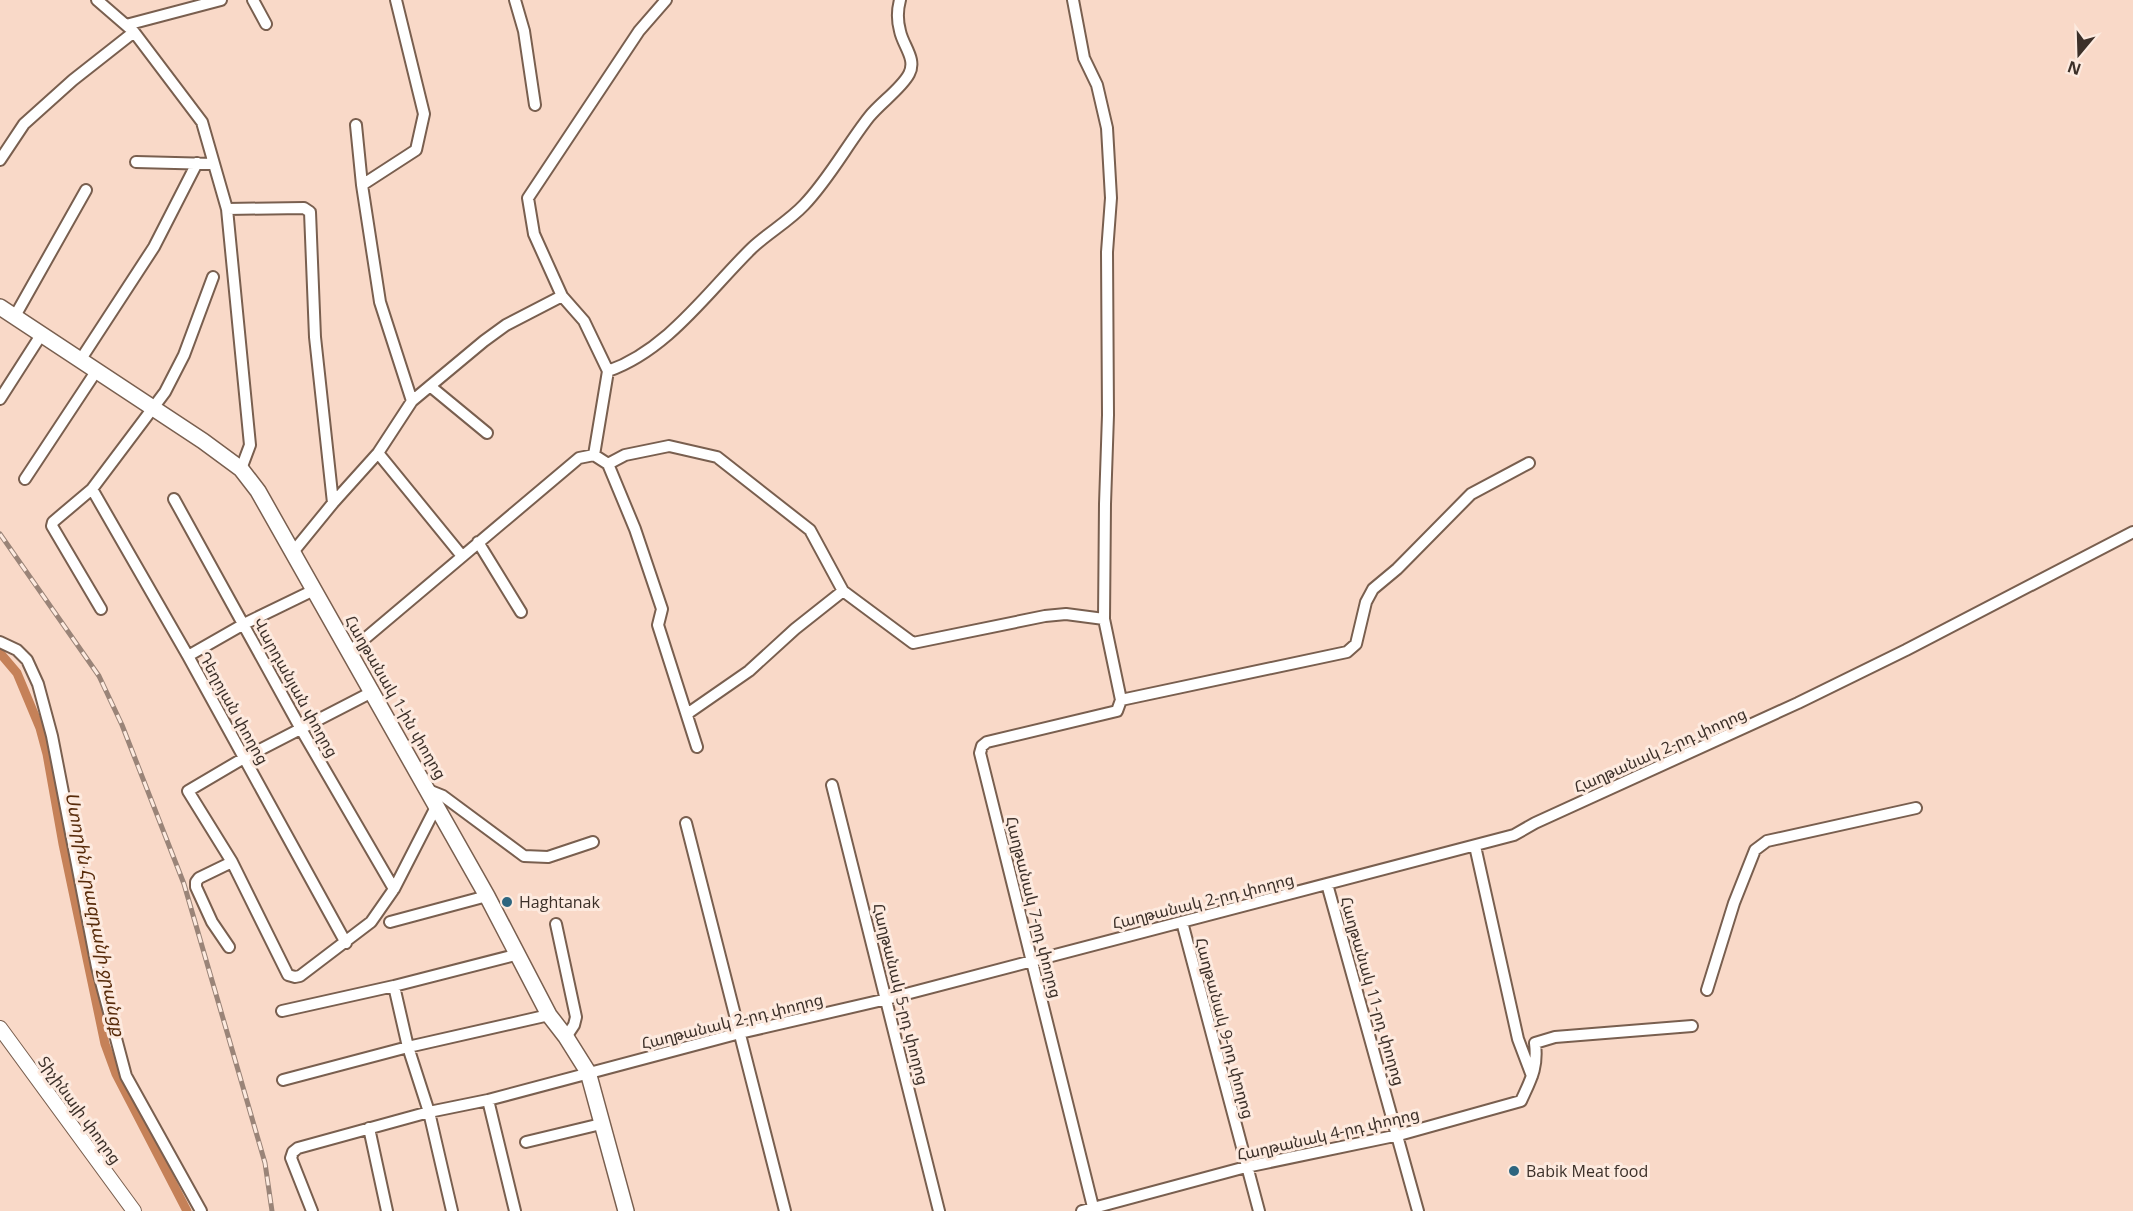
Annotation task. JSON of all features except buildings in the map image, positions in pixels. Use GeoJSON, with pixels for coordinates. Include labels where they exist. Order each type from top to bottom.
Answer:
{"type":"FeatureCollection","features":[{"type":"Feature","properties":{"kind":"main road","name":"Հաղթանակ 1-ին փողոց"},"geometry":{"type":"LineString","coordinates":[[0,307],[154,408],[241,470],[258,491],[488,896],[549,1014],[588,1072],[626,1211]]}},
{"type":"Feature","properties":{"kind":"street"},"geometry":{"type":"LineString","coordinates":[[96,0],[130,28],[202,122],[227,209],[250,445],[241,470]]}},
{"type":"Feature","properties":{"kind":"street"},"geometry":{"type":"LineString","coordinates":[[0,160],[24,124],[130,28],[221,0]]}},
{"type":"Feature","properties":{"kind":"street"},"geometry":{"type":"LineString","coordinates":[[253,0],[266,24]]}},
{"type":"Feature","properties":{"kind":"street"},"geometry":{"type":"LineString","coordinates":[[362,185],[416,150],[424,114],[396,0]]}},
{"type":"Feature","properties":{"kind":"street"},"geometry":{"type":"LineString","coordinates":[[515,0],[524,31],[535,105]]}},
{"type":"Feature","properties":{"kind":"street"},"geometry":{"type":"LineString","coordinates":[[594,455],[608,371],[585,321],[562,296],[534,234],[528,198],[639,31],[666,0]]}},
{"type":"Feature","properties":{"kind":"street"},"geometry":{"type":"LineString","coordinates":[[608,371],[625,365],[652,347],[694,309],[753,247],[804,205],[868,118],[903,81],[910,72],[912,62],[900,33],[897,14],[900,0]]}},
{"type":"Feature","properties":{"kind":"street"},"geometry":{"type":"LineString","coordinates":[[1073,0],[1084,58],[1097,85],[1107,129],[1111,198],[1107,252],[1108,415],[1104,619],[1119,706],[1347,652],[1356,644],[1366,603],[1373,590],[1471,494],[1529,463]]}},
{"type":"Feature","properties":{"kind":"street"},"geometry":{"type":"LineString","coordinates":[[356,125],[362,185],[380,302],[412,401]]}},
{"type":"Feature","properties":{"kind":"street"},"geometry":{"type":"LineString","coordinates":[[136,162],[214,164]]}},
{"type":"Feature","properties":{"kind":"street"},"geometry":{"type":"LineString","coordinates":[[81,359],[154,247],[197,164]]}},
{"type":"Feature","properties":{"kind":"street"},"geometry":{"type":"LineString","coordinates":[[15,316],[86,190]]}},
{"type":"Feature","properties":{"kind":"street"},"geometry":{"type":"LineString","coordinates":[[227,209],[304,208],[310,212],[315,337],[333,503]]}},
{"type":"Feature","properties":{"kind":"street"},"geometry":{"type":"LineString","coordinates":[[101,609],[52,526],[55,518],[92,489],[165,392],[184,355],[213,277]]}},
{"type":"Feature","properties":{"kind":"street"},"geometry":{"type":"LineString","coordinates":[[293,552],[378,453],[412,401],[484,340],[562,296]]}},
{"type":"Feature","properties":{"kind":"street"},"geometry":{"type":"LineString","coordinates":[[0,399],[41,335]]}},
{"type":"Feature","properties":{"kind":"street"},"geometry":{"type":"LineString","coordinates":[[24,479],[97,370]]}},
{"type":"Feature","properties":{"kind":"street"},"geometry":{"type":"LineString","coordinates":[[430,386],[487,432]]}},
{"type":"Feature","properties":{"kind":"street"},"geometry":{"type":"LineString","coordinates":[[608,464],[625,455],[644,453],[669,446],[717,457],[810,530],[843,591],[913,643],[1045,615],[1066,614],[1104,619]]}},
{"type":"Feature","properties":{"kind":"street"},"geometry":{"type":"LineString","coordinates":[[378,453],[462,556]]}},
{"type":"Feature","properties":{"kind":"street"},"geometry":{"type":"LineString","coordinates":[[349,652],[579,458],[594,455],[608,464],[634,529],[662,609],[658,625],[697,747]]}},
{"type":"Feature","properties":{"kind":"street","name":"Դեղոյան փողոց"},"geometry":{"type":"LineString","coordinates":[[92,489],[188,656],[346,943]]}},
{"type":"Feature","properties":{"kind":"street","name":"Վարդանյան փողոց"},"geometry":{"type":"LineString","coordinates":[[174,499],[301,729],[394,889]]}},
{"type":"Feature","properties":{"kind":"street","name":"Հաղթանակ 2-րդ փողոց"},"geometry":{"type":"LineString","coordinates":[[312,1211],[291,1158],[293,1152],[298,1148],[429,1112],[488,1100],[740,1033],[887,999],[1514,835],[1535,823],[1798,704],[2133,531]]}},
{"type":"Feature","properties":{"kind":"street"},"geometry":{"type":"LineString","coordinates":[[478,542],[521,612]]}},
{"type":"Feature","properties":{"kind":"street"},"geometry":{"type":"LineString","coordinates":[[188,656],[244,624],[314,590]]}},
{"type":"Feature","properties":{"kind":"street"},"geometry":{"type":"LineString","coordinates":[[687,714],[749,671],[795,629],[843,591]]}},
{"type":"Feature","properties":{"kind":"street"},"geometry":{"type":"LineString","coordinates":[[0,642],[17,650],[27,660],[38,684],[52,736],[97,967],[126,1076],[201,1211]]}},
{"type":"Feature","properties":{"kind":"street"},"geometry":{"type":"LineString","coordinates":[[372,692],[244,758],[188,791],[232,862],[288,975],[295,977],[300,975],[346,943],[371,922],[394,889],[437,805]]}},
{"type":"Feature","properties":{"kind":"street","name":"Հաղթանակ 7-րդ փողոց"},"geometry":{"type":"LineString","coordinates":[[1094,1209],[980,753],[981,746],[987,742],[1119,706]]}},
{"type":"Feature","properties":{"kind":"street","name":"Հաղթանակ 5-րդ փողոց"},"geometry":{"type":"LineString","coordinates":[[832,785],[939,1211]]}},
{"type":"Feature","properties":{"kind":"street"},"geometry":{"type":"LineString","coordinates":[[428,790],[443,796],[524,855],[548,858],[593,842]]}},
{"type":"Feature","properties":{"kind":"street"},"geometry":{"type":"LineString","coordinates":[[1707,990],[1734,903],[1755,850],[1767,841],[1916,808]]}},
{"type":"Feature","properties":{"kind":"street"},"geometry":{"type":"LineString","coordinates":[[686,823],[785,1211]]}},
{"type":"Feature","properties":{"kind":"street"},"geometry":{"type":"LineString","coordinates":[[1475,846],[1518,1039],[1532,1076]]}},
{"type":"Feature","properties":{"kind":"street"},"geometry":{"type":"LineString","coordinates":[[229,947],[212,922],[196,882],[199,878],[232,862]]}},
{"type":"Feature","properties":{"kind":"street","name":"Հաղթանակ 11-րդ փողոց"},"geometry":{"type":"LineString","coordinates":[[1328,884],[1399,1135],[1418,1211]]}},
{"type":"Feature","properties":{"kind":"street"},"geometry":{"type":"LineString","coordinates":[[390,922],[488,896]]}},
{"type":"Feature","properties":{"kind":"street","name":"Հաղթանակ 9-րդ փողոց"},"geometry":{"type":"LineString","coordinates":[[1182,922],[1258,1211]]}},
{"type":"Feature","properties":{"kind":"street"},"geometry":{"type":"LineString","coordinates":[[556,924],[576,1017],[566,1037]]}},
{"type":"Feature","properties":{"kind":"street"},"geometry":{"type":"LineString","coordinates":[[282,1011],[394,986],[519,954]]}},
{"type":"Feature","properties":{"kind":"street"},"geometry":{"type":"LineString","coordinates":[[394,986],[408,1047],[429,1112],[452,1211]]}},
{"type":"Feature","properties":{"kind":"street"},"geometry":{"type":"LineString","coordinates":[[283,1080],[408,1047],[549,1014]]}},
{"type":"Feature","properties":{"kind":"street","name":"Հաղթանակ 4-րդ փողոց"},"geometry":{"type":"LineString","coordinates":[[1082,1211],[1246,1167],[1399,1135],[1521,1101],[1537,1059],[1535,1043],[1555,1037],[1692,1026]]}},
{"type":"Feature","properties":{"kind":"street","name":"Տիչինայի փողոց"},"geometry":{"type":"LineString","coordinates":[[0,1028],[134,1211]]}},
{"type":"Feature","properties":{"kind":"street"},"geometry":{"type":"LineString","coordinates":[[488,1100],[514,1211]]}},
{"type":"Feature","properties":{"kind":"street"},"geometry":{"type":"LineString","coordinates":[[526,1142],[601,1124]]}},
{"type":"Feature","properties":{"kind":"street"},"geometry":{"type":"LineString","coordinates":[[369,1128],[387,1211]]}},
{"type":"Feature","properties":{"kind":"waterway","name":"Ստորին Հրազդանի ջրանցք"},"geometry":{"type":"LineString","coordinates":[[0,653],[17,673],[40,728],[47,754],[63,844],[105,1044],[116,1074],[187,1211]]}},
{"type":"Feature","properties":{"kind":"railway"},"geometry":{"type":"LineString","coordinates":[[0,534],[99,676],[122,725],[184,884],[265,1163],[272,1211]]}},
{"type":"Feature","properties":{"kind":"place","name":"Haghtanak"},"geometry":{"type":"Point","coordinates":[507,902]}},
{"type":"Feature","properties":{"kind":"place","name":"Babik Meat food"},"geometry":{"type":"Point","coordinates":[1514,1171]}}]}
